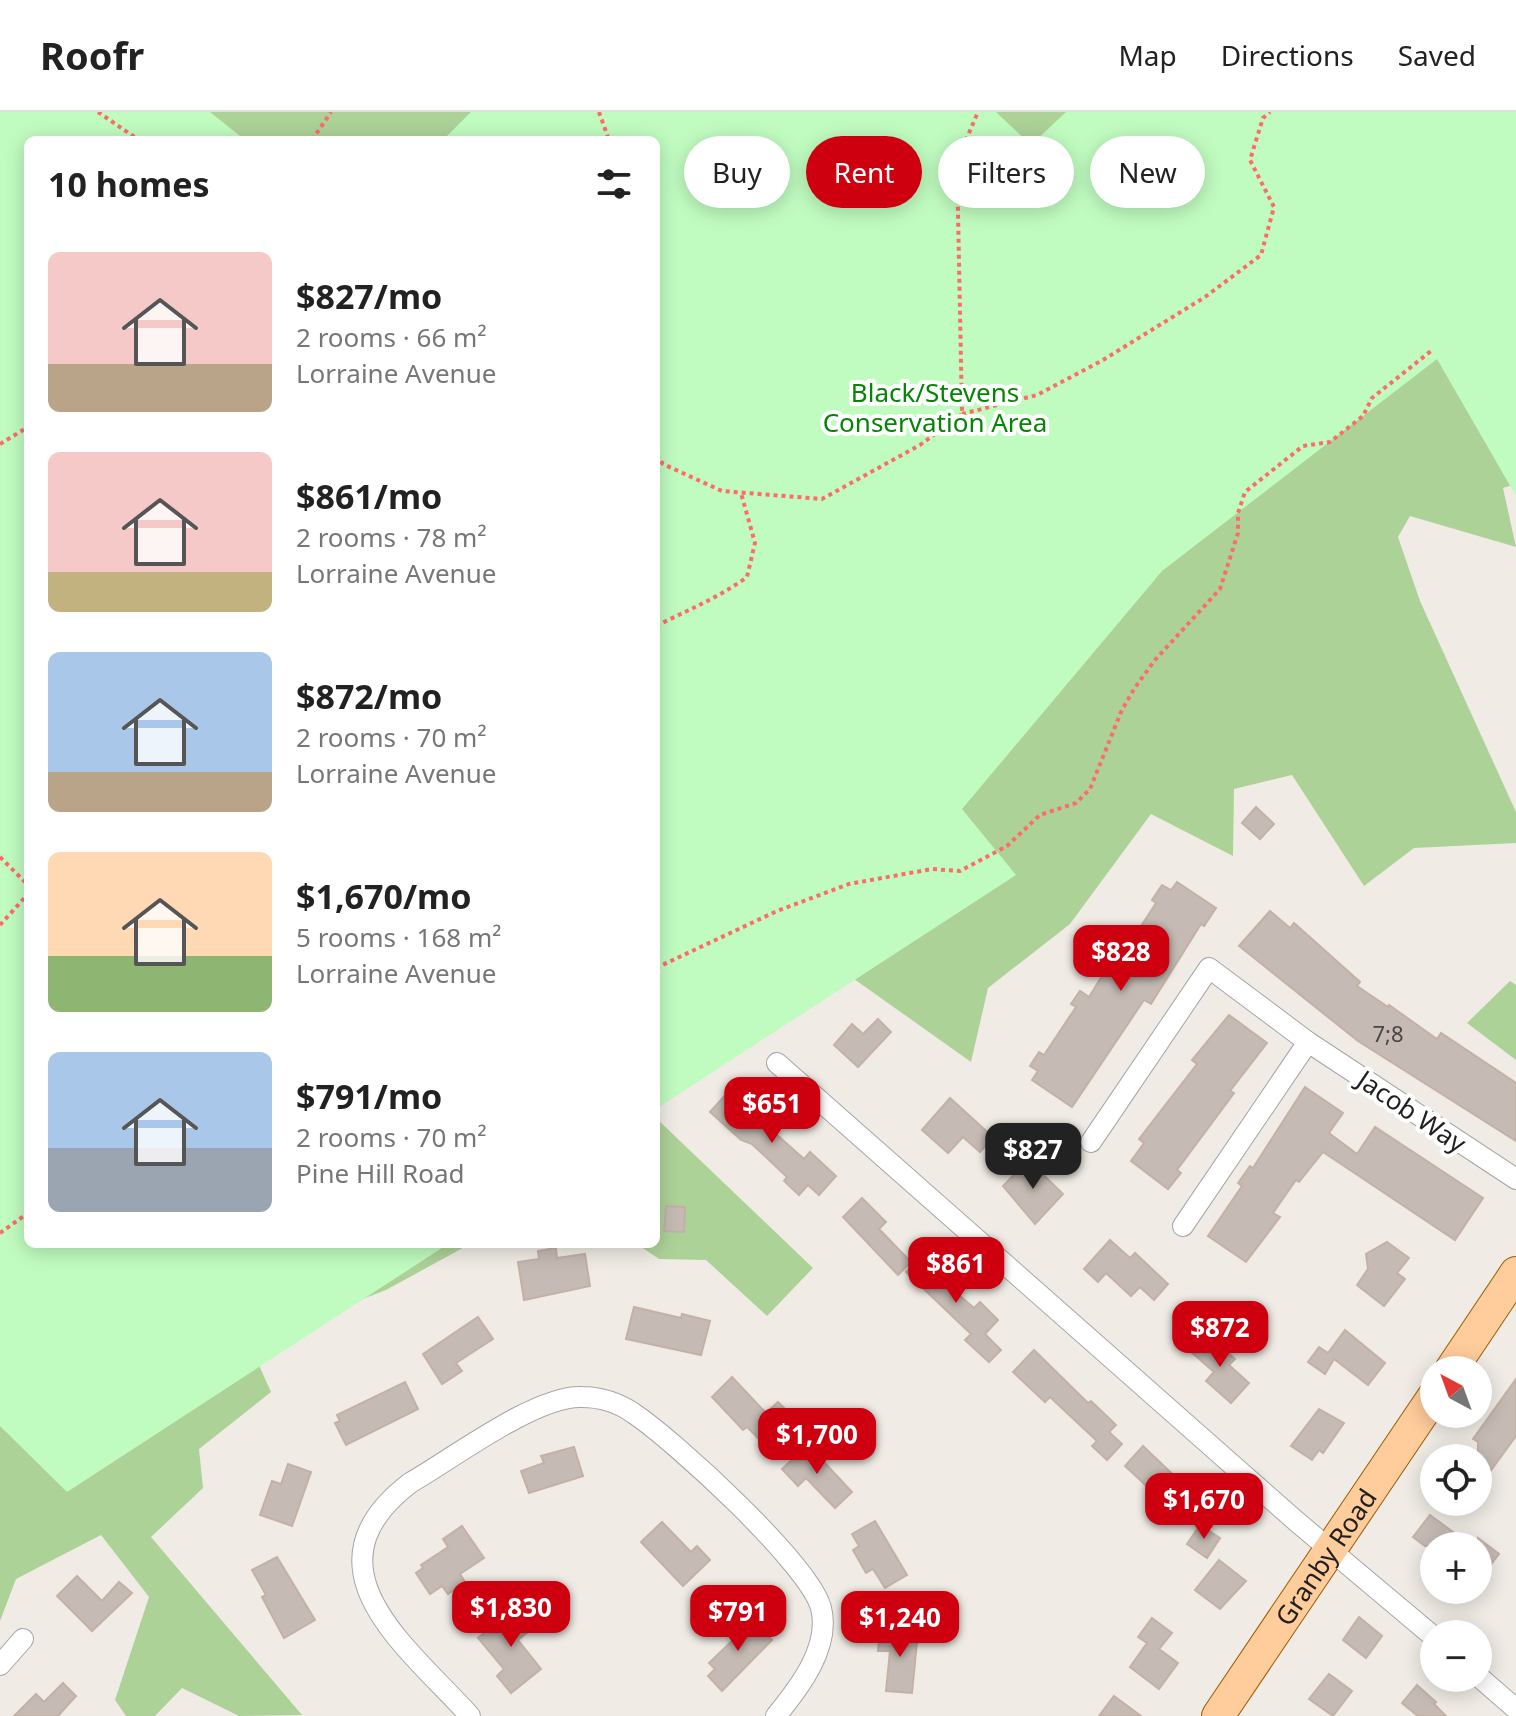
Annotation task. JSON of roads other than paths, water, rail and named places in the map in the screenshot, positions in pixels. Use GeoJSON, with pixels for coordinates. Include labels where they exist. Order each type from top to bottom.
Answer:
{"type":"FeatureCollection","features":[{"type":"Feature","properties":{"kind":"main road"},"geometry":{"type":"LineString","coordinates":[[1460,1356],[1516,1273]]}},
{"type":"Feature","properties":{"kind":"main road","name":"Granby Road"},"geometry":{"type":"LineString","coordinates":[[1218,1716],[1420,1417]]}},
{"type":"Feature","properties":{"kind":"street","name":"Jacob Way"},"geometry":{"type":"LineString","coordinates":[[1091,1142],[1209,968],[1308,1042],[1516,1179]]}},
{"type":"Feature","properties":{"kind":"street"},"geometry":{"type":"LineString","coordinates":[[1183,1226],[1308,1042]]}},
{"type":"Feature","properties":{"kind":"street"},"geometry":{"type":"LineString","coordinates":[[777,1063],[1420,1625]]}},
{"type":"Feature","properties":{"kind":"street"},"geometry":{"type":"LineString","coordinates":[[470,1716],[419,1663],[375,1609],[362,1567],[369,1528],[393,1496],[410,1483],[539,1408],[578,1396],[618,1405],[656,1430],[779,1549],[815,1593],[823,1622],[818,1648],[805,1676],[776,1716]]}},
{"type":"Feature","properties":{"kind":"street"},"geometry":{"type":"LineString","coordinates":[[0,1665],[23,1639]]}},
{"type":"Feature","properties":{"kind":"street"},"geometry":{"type":"LineString","coordinates":[[1492,1688],[1516,1709]]}},
{"type":"Feature","properties":{"kind":"park label","name":"Black/Stevens Conservation Area"},"geometry":{"type":"Point","coordinates":[935,407]}}]}
